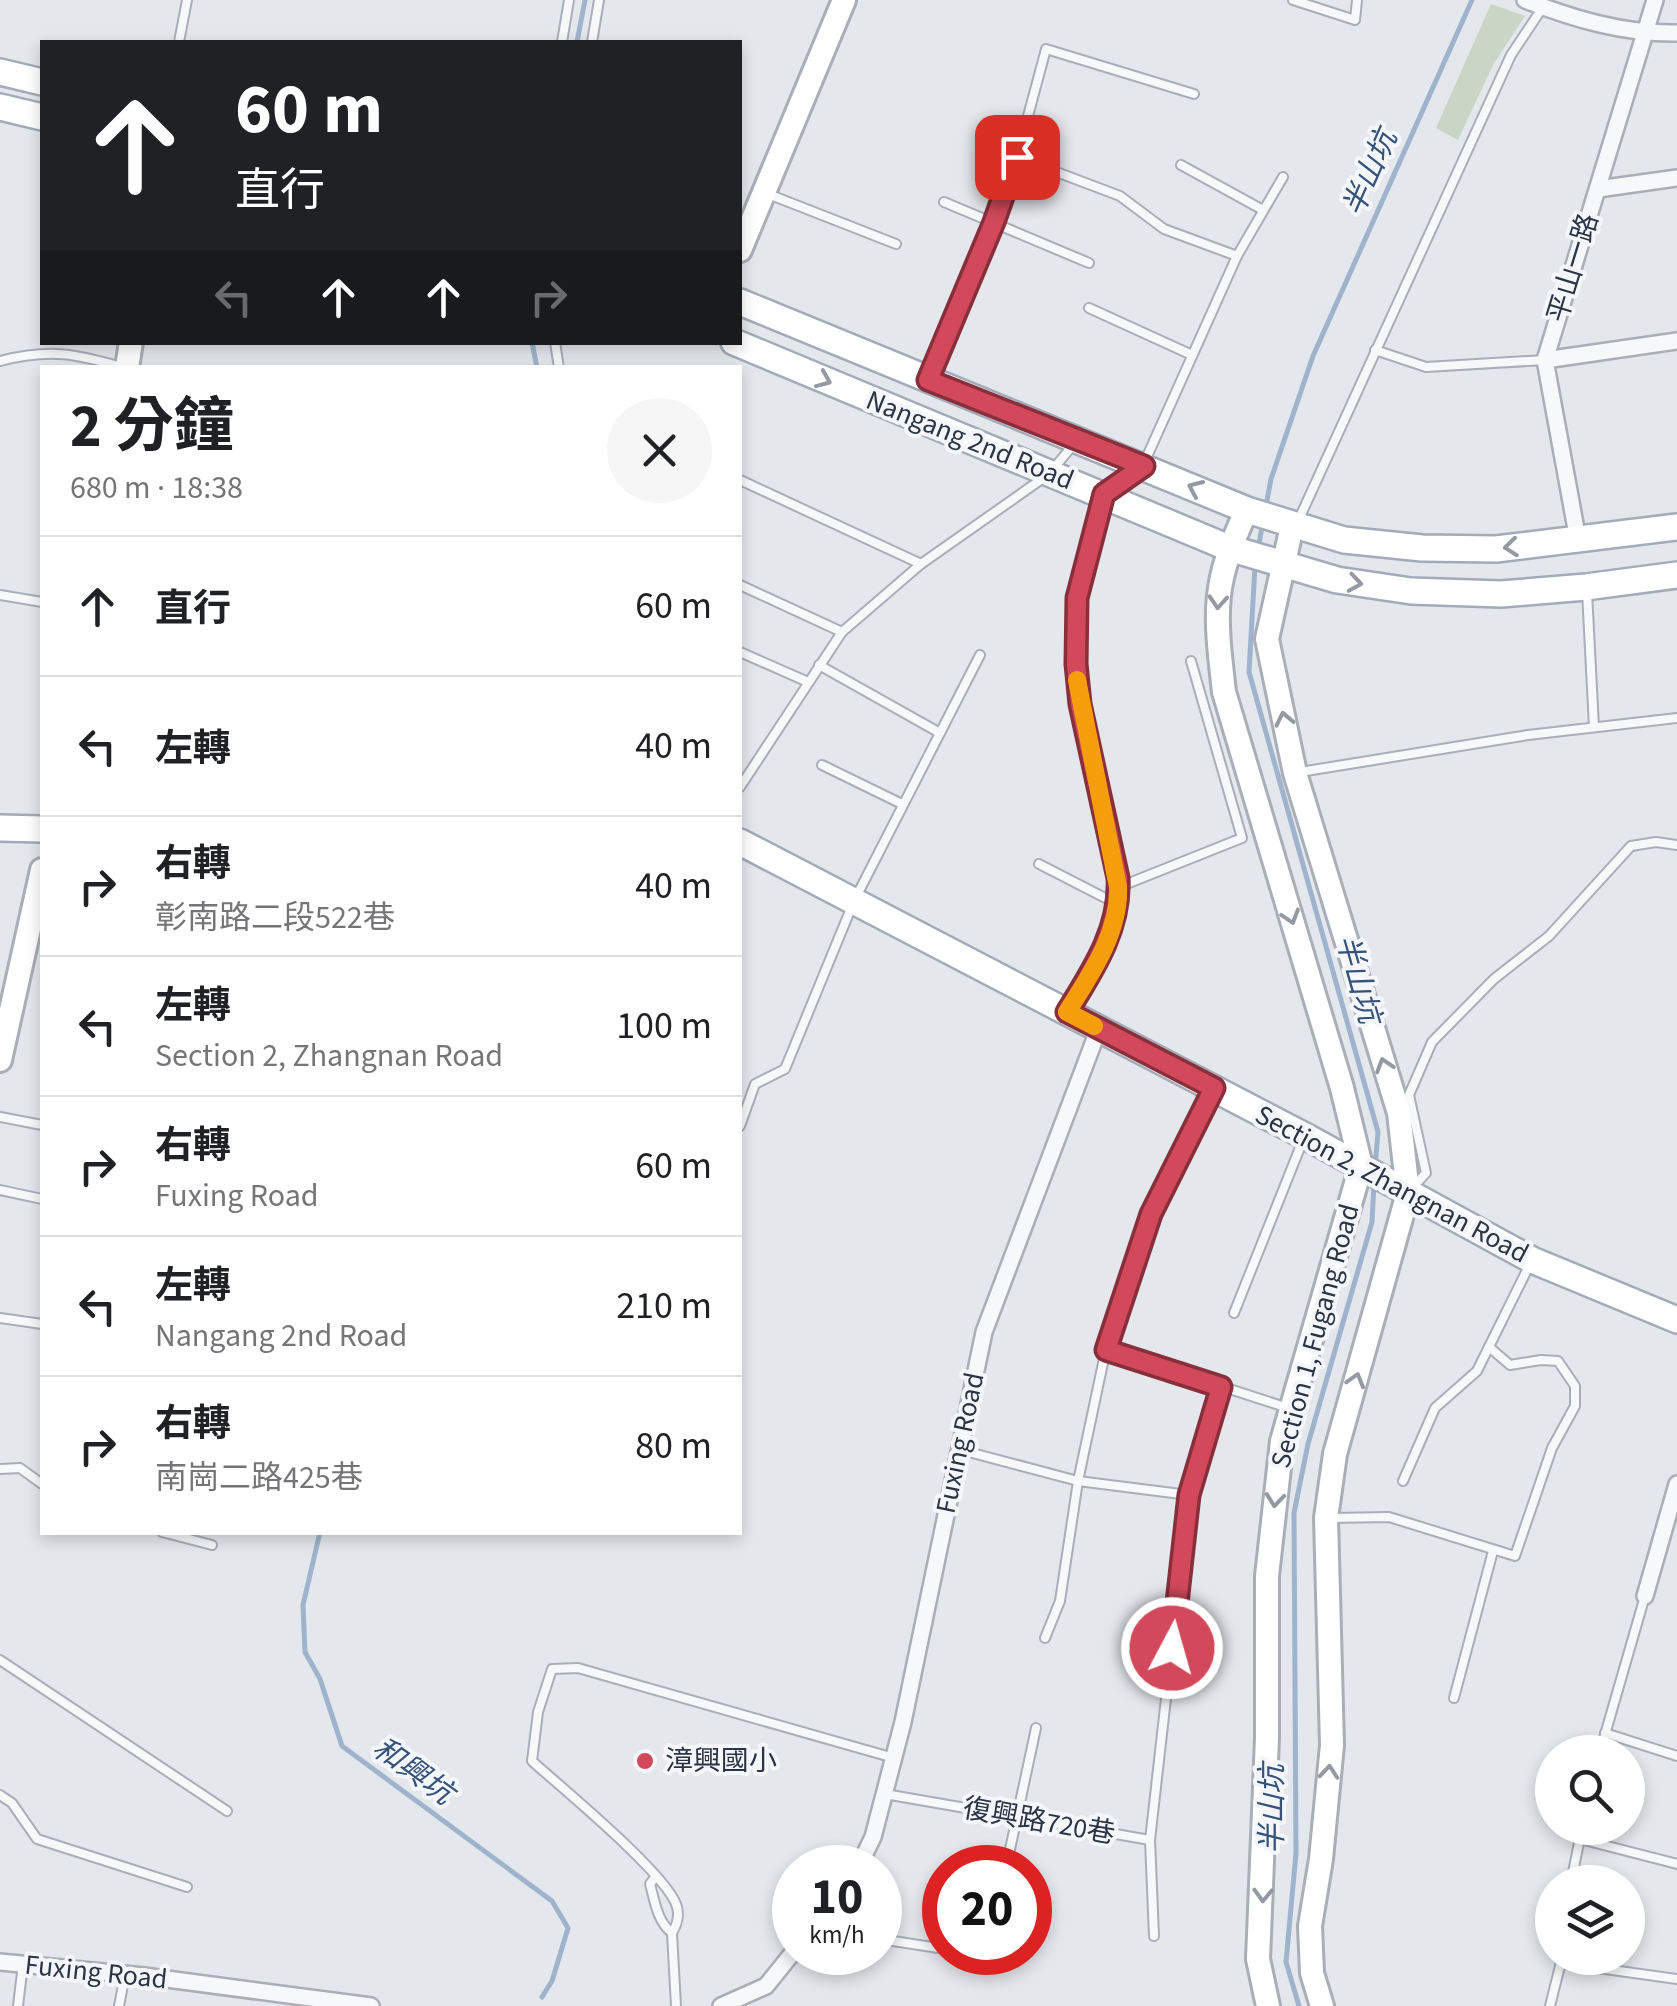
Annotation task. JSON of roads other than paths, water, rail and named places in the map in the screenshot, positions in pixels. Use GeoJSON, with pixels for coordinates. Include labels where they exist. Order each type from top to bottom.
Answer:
{"type":"FeatureCollection","features":[{"type":"Feature","properties":{"kind":"main road"},"geometry":{"type":"LineString","coordinates":[[0,72],[40,82]]}},
{"type":"Feature","properties":{"kind":"main road"},"geometry":{"type":"LineString","coordinates":[[0,107],[40,117]]}},
{"type":"Feature","properties":{"kind":"main road","name":"Nangang 2nd Road"},"geometry":{"type":"LineString","coordinates":[[742,303],[1247,510],[1344,540],[1422,548],[1496,549],[1677,526]]}},
{"type":"Feature","properties":{"kind":"main road","name":"Nangang 2nd Road"},"geometry":{"type":"LineString","coordinates":[[741,345],[1229,548],[1336,580],[1410,591],[1501,594],[1677,575]]}},
{"type":"Feature","properties":{"kind":"main road"},"geometry":{"type":"LineString","coordinates":[[0,828],[40,830]]}},
{"type":"Feature","properties":{"kind":"main road","name":"Section 2, Zhangnan Road"},"geometry":{"type":"LineString","coordinates":[[742,843],[1305,1136],[1532,1260],[1677,1320]]}},
{"type":"Feature","properties":{"kind":"street"},"geometry":{"type":"LineString","coordinates":[[742,245],[844,0]]}},
{"type":"Feature","properties":{"kind":"street"},"geometry":{"type":"LineString","coordinates":[[1526,0],[1570,17],[1646,34],[1677,33]]}},
{"type":"Feature","properties":{"kind":"street","name":"平山一路"},"geometry":{"type":"LineString","coordinates":[[1578,540],[1545,360],[1655,0]]}},
{"type":"Feature","properties":{"kind":"street"},"geometry":{"type":"LineString","coordinates":[[1598,189],[1677,178]]}},
{"type":"Feature","properties":{"kind":"street"},"geometry":{"type":"LineString","coordinates":[[1545,360],[1677,341]]}},
{"type":"Feature","properties":{"kind":"street"},"geometry":{"type":"LineString","coordinates":[[1067,1012],[1110,935],[1119,905],[1080,704],[1077,598],[1104,494],[1144,466]]}},
{"type":"Feature","properties":{"kind":"street","name":"Section 1, Fugang Road"},"geometry":{"type":"LineString","coordinates":[[1247,510],[1220,578],[1216,624],[1224,692],[1342,1088],[1383,1179],[1282,1441],[1266,1576],[1267,1738],[1258,1959],[1268,2006]]}},
{"type":"Feature","properties":{"kind":"street","name":"Section 1, Fugang Road"},"geometry":{"type":"LineString","coordinates":[[1292,526],[1267,639],[1295,773],[1399,1113],[1383,1179],[1326,1518],[1332,1745],[1322,1859],[1310,1926],[1312,1973],[1322,2006]]}},
{"type":"Feature","properties":{"kind":"street"},"geometry":{"type":"LineString","coordinates":[[0,1060],[7,986],[40,877]]}},
{"type":"Feature","properties":{"kind":"street","name":"Fuxing Road"},"geometry":{"type":"LineString","coordinates":[[869,1845],[894,1758],[984,1332],[1099,1028]]}},
{"type":"Feature","properties":{"kind":"street"},"geometry":{"type":"LineString","coordinates":[[1644,1596],[1672,1513],[1677,1484]]}},
{"type":"Feature","properties":{"kind":"street","name":"Fuxing Road"},"geometry":{"type":"LineString","coordinates":[[0,1962],[125,1975],[243,1998],[371,2006]]}},
{"type":"Feature","properties":{"kind":"street"},"geometry":{"type":"LineString","coordinates":[[721,2006],[766,1986],[775,1975]]}},
{"type":"Feature","properties":{"kind":"lane"},"geometry":{"type":"LineString","coordinates":[[180,40],[187,0]]}},
{"type":"Feature","properties":{"kind":"lane"},"geometry":{"type":"LineString","coordinates":[[562,40],[569,0]]}},
{"type":"Feature","properties":{"kind":"lane"},"geometry":{"type":"LineString","coordinates":[[592,40],[599,0]]}},
{"type":"Feature","properties":{"kind":"lane"},"geometry":{"type":"LineString","coordinates":[[1293,0],[1355,20],[1357,0]]}},
{"type":"Feature","properties":{"kind":"lane"},"geometry":{"type":"LineString","coordinates":[[1292,526],[1299,519],[1511,56],[1543,6]]}},
{"type":"Feature","properties":{"kind":"lane"},"geometry":{"type":"LineString","coordinates":[[928,380],[994,222],[1017,157],[1046,49],[1194,94]]}},
{"type":"Feature","properties":{"kind":"lane"},"geometry":{"type":"LineString","coordinates":[[1017,157],[1120,196],[1164,229],[1237,256]]}},
{"type":"Feature","properties":{"kind":"lane"},"geometry":{"type":"LineString","coordinates":[[1181,165],[1263,210]]}},
{"type":"Feature","properties":{"kind":"lane"},"geometry":{"type":"LineString","coordinates":[[1144,466],[1237,256],[1283,178]]}},
{"type":"Feature","properties":{"kind":"lane"},"geometry":{"type":"LineString","coordinates":[[764,193],[896,244]]}},
{"type":"Feature","properties":{"kind":"lane"},"geometry":{"type":"LineString","coordinates":[[944,202],[1088,264]]}},
{"type":"Feature","properties":{"kind":"lane"},"geometry":{"type":"LineString","coordinates":[[1089,308],[1192,356]]}},
{"type":"Feature","properties":{"kind":"lane"},"geometry":{"type":"LineString","coordinates":[[1375,350],[1426,366],[1545,360]]}},
{"type":"Feature","properties":{"kind":"lane"},"geometry":{"type":"LineString","coordinates":[[0,361],[71,352],[116,365]]}},
{"type":"Feature","properties":{"kind":"lane"},"geometry":{"type":"LineString","coordinates":[[742,784],[842,632],[921,564],[1049,474],[1076,440]]}},
{"type":"Feature","properties":{"kind":"lane"},"geometry":{"type":"LineString","coordinates":[[742,481],[921,564]]}},
{"type":"Feature","properties":{"kind":"lane"},"geometry":{"type":"LineString","coordinates":[[742,586],[842,632]]}},
{"type":"Feature","properties":{"kind":"lane"},"geometry":{"type":"LineString","coordinates":[[1586,587],[1594,727]]}},
{"type":"Feature","properties":{"kind":"lane"},"geometry":{"type":"LineString","coordinates":[[0,596],[40,602]]}},
{"type":"Feature","properties":{"kind":"lane"},"geometry":{"type":"LineString","coordinates":[[742,653],[808,682]]}},
{"type":"Feature","properties":{"kind":"lane"},"geometry":{"type":"LineString","coordinates":[[742,1120],[755,1084],[785,1069],[854,901],[980,655]]}},
{"type":"Feature","properties":{"kind":"lane"},"geometry":{"type":"LineString","coordinates":[[1118,887],[1242,838],[1191,662]]}},
{"type":"Feature","properties":{"kind":"lane"},"geometry":{"type":"LineString","coordinates":[[819,665],[940,733]]}},
{"type":"Feature","properties":{"kind":"lane"},"geometry":{"type":"LineString","coordinates":[[1295,773],[1528,735],[1677,718]]}},
{"type":"Feature","properties":{"kind":"lane"},"geometry":{"type":"LineString","coordinates":[[822,765],[902,804]]}},
{"type":"Feature","properties":{"kind":"lane"},"geometry":{"type":"LineString","coordinates":[[1383,1179],[1426,1173],[1409,1095],[1432,1042],[1494,979],[1549,936],[1632,846],[1656,842],[1677,845]]}},
{"type":"Feature","properties":{"kind":"lane"},"geometry":{"type":"LineString","coordinates":[[1039,864],[1119,905]]}},
{"type":"Feature","properties":{"kind":"lane"},"geometry":{"type":"LineString","coordinates":[[1045,1638],[1060,1601],[1078,1480],[1106,1350],[1151,1214],[1214,1088]]}},
{"type":"Feature","properties":{"kind":"lane"},"geometry":{"type":"LineString","coordinates":[[0,1118],[40,1125]]}},
{"type":"Feature","properties":{"kind":"lane"},"geometry":{"type":"LineString","coordinates":[[1234,1313],[1305,1136]]}},
{"type":"Feature","properties":{"kind":"lane"},"geometry":{"type":"LineString","coordinates":[[0,1190],[40,1199]]}},
{"type":"Feature","properties":{"kind":"lane"},"geometry":{"type":"LineString","coordinates":[[1403,1481],[1435,1408],[1477,1371],[1532,1260]]}},
{"type":"Feature","properties":{"kind":"lane"},"geometry":{"type":"LineString","coordinates":[[0,1318],[40,1324]]}},
{"type":"Feature","properties":{"kind":"lane"},"geometry":{"type":"LineString","coordinates":[[1326,1518],[1389,1518],[1515,1556],[1552,1448],[1576,1406],[1575,1386],[1558,1361],[1510,1365],[1489,1347]]}},
{"type":"Feature","properties":{"kind":"lane"},"geometry":{"type":"LineString","coordinates":[[1106,1350],[1292,1410]]}},
{"type":"Feature","properties":{"kind":"lane","name":"復興路720巷"},"geometry":{"type":"LineString","coordinates":[[885,1794],[1150,1840],[1189,1495],[1221,1387]]}},
{"type":"Feature","properties":{"kind":"lane"},"geometry":{"type":"LineString","coordinates":[[958,1448],[1078,1480],[1189,1495]]}},
{"type":"Feature","properties":{"kind":"lane"},"geometry":{"type":"LineString","coordinates":[[0,1469],[20,1468],[40,1483]]}},
{"type":"Feature","properties":{"kind":"lane"},"geometry":{"type":"LineString","coordinates":[[173,1535],[212,1546]]}},
{"type":"Feature","properties":{"kind":"lane"},"geometry":{"type":"LineString","coordinates":[[1454,1698],[1494,1551]]}},
{"type":"Feature","properties":{"kind":"lane"},"geometry":{"type":"LineString","coordinates":[[1603,1735],[1644,1596]]}},
{"type":"Feature","properties":{"kind":"lane"},"geometry":{"type":"LineString","coordinates":[[0,1660],[226,1811]]}},
{"type":"Feature","properties":{"kind":"lane"},"geometry":{"type":"LineString","coordinates":[[676,2006],[672,1933],[678,1924],[676,1904],[656,1876],[532,1761],[538,1712],[552,1668],[578,1668],[894,1758]]}},
{"type":"Feature","properties":{"kind":"lane"},"geometry":{"type":"LineString","coordinates":[[1011,1845],[1036,1728]]}},
{"type":"Feature","properties":{"kind":"lane"},"geometry":{"type":"LineString","coordinates":[[1604,1732],[1677,1756]]}},
{"type":"Feature","properties":{"kind":"lane"},"geometry":{"type":"LineString","coordinates":[[0,1796],[12,1803],[37,1840],[187,1887]]}},
{"type":"Feature","properties":{"kind":"lane"},"geometry":{"type":"LineString","coordinates":[[1150,1840],[1154,1936]]}},
{"type":"Feature","properties":{"kind":"lane"},"geometry":{"type":"LineString","coordinates":[[1606,1845],[1677,1864]]}},
{"type":"Feature","properties":{"kind":"lane"},"geometry":{"type":"LineString","coordinates":[[656,1876],[650,1884],[654,1900],[662,1925],[672,1933]]}},
{"type":"Feature","properties":{"kind":"lane"},"geometry":{"type":"LineString","coordinates":[[18,2006],[23,1964]]}},
{"type":"Feature","properties":{"kind":"lane"},"geometry":{"type":"LineString","coordinates":[[1645,1974],[1677,1979]]}},
{"type":"Feature","properties":{"kind":"lane"},"geometry":{"type":"LineString","coordinates":[[119,2006],[125,1975]]}},
{"type":"Feature","properties":{"kind":"lane"},"geometry":{"type":"LineString","coordinates":[[1550,2006],[1558,1975]]}},
{"type":"Feature","properties":{"kind":"waterway","name":"和興坑"},"geometry":{"type":"LineString","coordinates":[[577,40],[585,0]]}},
{"type":"Feature","properties":{"kind":"waterway","name":"半山坑"},"geometry":{"type":"LineString","coordinates":[[1266,506],[1271,479],[1313,356],[1472,0]]}},
{"type":"Feature","properties":{"kind":"waterway","name":"和興坑"},"geometry":{"type":"LineString","coordinates":[[533,345],[536,365]]}},
{"type":"Feature","properties":{"kind":"waterway","name":"半山坑"},"geometry":{"type":"LineString","coordinates":[[1258,550],[1263,521]]}},
{"type":"Feature","properties":{"kind":"waterway","name":"半山坑"},"geometry":{"type":"LineString","coordinates":[[1255,566],[1249,672],[1378,1132],[1375,1167]]}},
{"type":"Feature","properties":{"kind":"waterway","name":"半山坑"},"geometry":{"type":"LineString","coordinates":[[1299,2006],[1286,1962],[1296,1853],[1294,1513],[1308,1444],[1372,1222],[1374,1183]]}},
{"type":"Feature","properties":{"kind":"waterway","name":"和興坑"},"geometry":{"type":"LineString","coordinates":[[319,1535],[303,1605],[305,1652],[320,1679],[342,1746],[552,1901],[568,1928],[552,1981],[542,1997]]}},
{"type":"Feature","properties":{"kind":"place","name":"漳興國小"},"geometry":{"type":"Point","coordinates":[645,1761]}}]}
